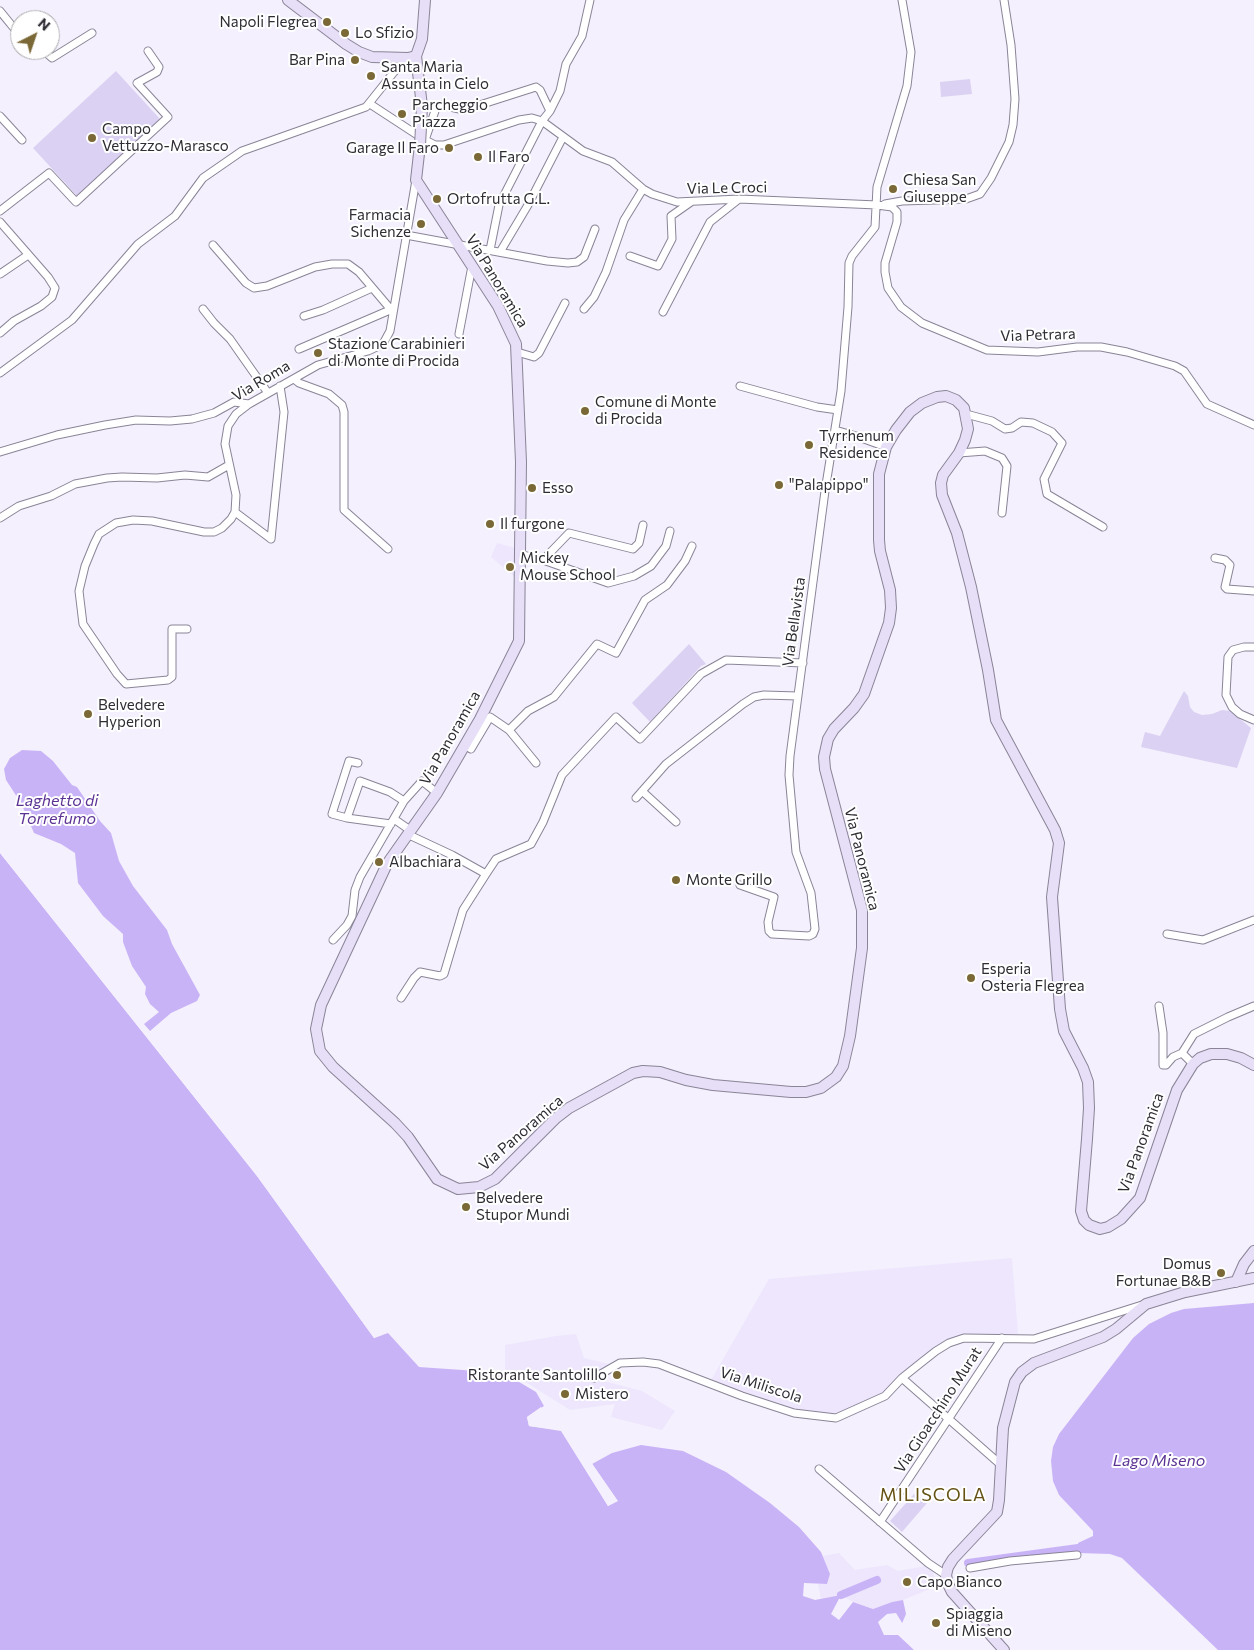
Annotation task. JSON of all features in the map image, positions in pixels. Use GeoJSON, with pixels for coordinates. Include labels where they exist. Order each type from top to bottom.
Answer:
{"type":"FeatureCollection","features":[{"type":"Feature","properties":{"kind":"street"},"geometry":{"type":"LineString","coordinates":[[288,0],[359,52],[372,57],[412,57]]}},
{"type":"Feature","properties":{"kind":"street"},"geometry":{"type":"LineString","coordinates":[[0,372],[72,320],[138,244],[175,216],[203,178],[242,151],[370,104],[394,72],[412,57],[422,38],[425,0]]}},
{"type":"Feature","properties":{"kind":"street"},"geometry":{"type":"LineString","coordinates":[[490,250],[499,205],[542,121],[550,111],[560,92],[566,64],[582,36],[590,0]]}},
{"type":"Feature","properties":{"kind":"street","name":"Via Bellavista"},"geometry":{"type":"LineString","coordinates":[[740,885],[774,897],[768,922],[769,931],[772,934],[809,936],[813,934],[815,929],[810,893],[796,852],[788,775],[825,491],[836,430],[848,307],[848,262],[875,227],[877,187],[907,86],[911,52],[902,0]]}},
{"type":"Feature","properties":{"kind":"street"},"geometry":{"type":"LineString","coordinates":[[877,205],[902,201],[966,199],[980,194],[991,178],[1009,142],[1013,125],[1014,99],[1011,45],[1004,0]]}},
{"type":"Feature","properties":{"kind":"street"},"geometry":{"type":"LineString","coordinates":[[0,11],[10,23]]}},
{"type":"Feature","properties":{"kind":"street"},"geometry":{"type":"LineString","coordinates":[[60,53],[92,33]]}},
{"type":"Feature","properties":{"kind":"street"},"geometry":{"type":"LineString","coordinates":[[0,211],[49,173],[76,202],[168,117],[137,84],[157,72],[159,67],[148,51]]}},
{"type":"Feature","properties":{"kind":"street","name":"Via Roma"},"geometry":{"type":"LineString","coordinates":[[235,512],[236,495],[225,444],[228,426],[236,414],[249,404],[318,365],[368,351],[383,344],[390,331],[422,143],[422,106],[412,57]]}},
{"type":"Feature","properties":{"kind":"street"},"geometry":{"type":"LineString","coordinates":[[422,143],[436,108],[441,105],[464,110],[536,87],[540,90],[550,111]]}},
{"type":"Feature","properties":{"kind":"street"},"geometry":{"type":"LineString","coordinates":[[370,104],[422,143],[444,145],[519,120],[532,118],[542,121]]}},
{"type":"Feature","properties":{"kind":"street"},"geometry":{"type":"LineString","coordinates":[[0,116],[22,140]]}},
{"type":"Feature","properties":{"kind":"street","name":"Via Le Croci"},"geometry":{"type":"LineString","coordinates":[[542,121],[582,151],[612,162],[643,189],[677,202],[739,199],[877,205]]}},
{"type":"Feature","properties":{"kind":"street"},"geometry":{"type":"LineString","coordinates":[[500,252],[528,205],[562,137]]}},
{"type":"Feature","properties":{"kind":"street","name":"Via Panoramica"},"geometry":{"type":"LineString","coordinates":[[416,180],[498,306],[516,344],[521,462],[519,641],[480,719],[437,793],[387,864],[321,1005],[316,1029],[320,1051],[333,1067],[395,1122],[408,1137],[437,1179],[458,1189],[479,1187],[494,1179],[556,1118],[569,1108],[633,1073],[643,1071],[660,1072],[686,1080],[713,1085],[791,1092],[806,1092],[821,1088],[836,1076],[843,1066],[850,1036],[862,948],[862,910],[824,769],[824,757],[828,739],[834,729],[854,708],[864,694],[889,623],[891,608],[890,590],[878,540],[879,474],[886,447],[910,412],[922,403],[936,397],[946,396],[956,400],[964,408],[968,429],[959,453],[943,475],[941,483],[942,495],[957,533],[972,587],[996,720],[1055,830],[1059,843],[1052,898],[1060,1009],[1064,1031],[1088,1082],[1089,1108],[1081,1211],[1084,1220],[1089,1225],[1100,1229],[1108,1227],[1121,1219],[1140,1198],[1177,1090],[1193,1064]]}},
{"type":"Feature","properties":{"kind":"street"},"geometry":{"type":"LineString","coordinates":[[584,309],[594,297],[606,272],[624,220],[643,189]]}},
{"type":"Feature","properties":{"kind":"street"},"geometry":{"type":"LineString","coordinates":[[663,312],[710,222],[739,199]]}},
{"type":"Feature","properties":{"kind":"street"},"geometry":{"type":"LineString","coordinates":[[630,256],[658,266],[672,239],[671,216],[691,202]]}},
{"type":"Feature","properties":{"kind":"street","name":"Via Petrara"},"geometry":{"type":"LineString","coordinates":[[877,205],[892,207],[897,212],[897,222],[885,262],[888,288],[900,307],[922,323],[987,350],[1038,352],[1077,347],[1101,347],[1127,352],[1175,366],[1184,371],[1207,404],[1239,416],[1254,425]]}},
{"type":"Feature","properties":{"kind":"street"},"geometry":{"type":"LineString","coordinates":[[0,222],[48,277],[54,288],[52,296],[41,306],[14,321],[0,333]]}},
{"type":"Feature","properties":{"kind":"street"},"geometry":{"type":"LineString","coordinates":[[406,235],[547,261],[568,263],[577,262],[584,257],[595,229]]}},
{"type":"Feature","properties":{"kind":"street"},"geometry":{"type":"LineString","coordinates":[[213,245],[246,283],[254,288],[267,286],[315,267],[348,264],[353,267],[392,311],[299,349]]}},
{"type":"Feature","properties":{"kind":"street"},"geometry":{"type":"LineString","coordinates":[[0,274],[28,255]]}},
{"type":"Feature","properties":{"kind":"street"},"geometry":{"type":"LineString","coordinates":[[459,334],[472,266]]}},
{"type":"Feature","properties":{"kind":"street"},"geometry":{"type":"LineString","coordinates":[[304,316],[323,310],[372,288]]}},
{"type":"Feature","properties":{"kind":"street"},"geometry":{"type":"LineString","coordinates":[[517,352],[534,357],[539,353],[565,303]]}},
{"type":"Feature","properties":{"kind":"street"},"geometry":{"type":"LineString","coordinates":[[203,309],[230,339],[268,393]]}},
{"type":"Feature","properties":{"kind":"street"},"geometry":{"type":"LineString","coordinates":[[294,379],[299,383],[329,394],[342,405],[344,412],[344,510],[388,549]]}},
{"type":"Feature","properties":{"kind":"street"},"geometry":{"type":"LineString","coordinates":[[187,629],[172,629],[172,677],[168,680],[126,684],[83,624],[78,592],[85,566],[99,534],[116,523],[133,520],[152,521],[204,532],[214,532],[222,528],[235,512],[271,539],[284,412],[280,386]]}},
{"type":"Feature","properties":{"kind":"street"},"geometry":{"type":"LineString","coordinates":[[740,386],[817,407],[838,410]]}},
{"type":"Feature","properties":{"kind":"street"},"geometry":{"type":"LineString","coordinates":[[0,452],[57,434],[136,420],[170,421],[192,419],[214,413],[234,402],[249,404]]}},
{"type":"Feature","properties":{"kind":"street"},"geometry":{"type":"LineString","coordinates":[[966,414],[992,421],[1005,429],[1012,428],[1021,422],[1033,423],[1052,432],[1062,443],[1044,479],[1047,494],[1103,527]]}},
{"type":"Feature","properties":{"kind":"street"},"geometry":{"type":"LineString","coordinates":[[836,430],[886,447]]}},
{"type":"Feature","properties":{"kind":"street"},"geometry":{"type":"LineString","coordinates":[[959,453],[985,451],[1002,458],[1007,466],[1002,513]]}},
{"type":"Feature","properties":{"kind":"street"},"geometry":{"type":"LineString","coordinates":[[0,518],[18,506],[51,496],[75,484],[122,477],[208,477],[229,465]]}},
{"type":"Feature","properties":{"kind":"street"},"geometry":{"type":"LineString","coordinates":[[544,560],[569,533],[632,548],[639,543],[643,525]]}},
{"type":"Feature","properties":{"kind":"street"},"geometry":{"type":"LineString","coordinates":[[519,554],[544,560],[608,583],[634,576],[651,566],[666,546],[670,531]]}},
{"type":"Feature","properties":{"kind":"street"},"geometry":{"type":"LineString","coordinates":[[509,730],[528,711],[554,697],[597,644],[616,653],[645,600],[667,585],[685,561],[692,546]]}},
{"type":"Feature","properties":{"kind":"street"},"geometry":{"type":"LineString","coordinates":[[1215,558],[1225,560],[1230,565],[1225,587],[1227,589],[1254,591]]}},
{"type":"Feature","properties":{"kind":"street"},"geometry":{"type":"LineString","coordinates":[[1254,647],[1233,650],[1228,657],[1226,695],[1232,707],[1240,714],[1254,720]]}},
{"type":"Feature","properties":{"kind":"street"},"geometry":{"type":"LineString","coordinates":[[401,998],[420,972],[440,976],[444,974],[464,910],[496,859],[531,844],[543,822],[562,775],[616,718],[640,739],[701,674],[726,660],[803,663]]}},
{"type":"Feature","properties":{"kind":"street"},"geometry":{"type":"LineString","coordinates":[[636,798],[666,764],[749,701],[764,695],[798,696]]}},
{"type":"Feature","properties":{"kind":"street"},"geometry":{"type":"LineString","coordinates":[[464,745],[472,749],[490,717],[509,730],[536,763]]}},
{"type":"Feature","properties":{"kind":"street"},"geometry":{"type":"LineString","coordinates":[[358,763],[349,761],[332,814],[347,818],[392,822],[486,874]]}},
{"type":"Feature","properties":{"kind":"street"},"geometry":{"type":"LineString","coordinates":[[333,940],[347,925],[352,916],[355,890],[360,877],[404,801],[422,780],[437,793]]}},
{"type":"Feature","properties":{"kind":"street"},"geometry":{"type":"LineString","coordinates":[[347,818],[360,781],[390,792],[404,801]]}},
{"type":"Feature","properties":{"kind":"street"},"geometry":{"type":"LineString","coordinates":[[642,791],[676,822]]}},
{"type":"Feature","properties":{"kind":"street"},"geometry":{"type":"LineString","coordinates":[[1167,934],[1203,940],[1254,920]]}},
{"type":"Feature","properties":{"kind":"street"},"geometry":{"type":"LineString","coordinates":[[1160,1006],[1162,1065],[1166,1066],[1172,1057],[1182,1053],[1194,1034],[1254,1006]]}},
{"type":"Feature","properties":{"kind":"street"},"geometry":{"type":"LineString","coordinates":[[1182,1053],[1193,1064],[1200,1058],[1211,1054],[1227,1054],[1241,1058],[1254,1065]]}},
{"type":"Feature","properties":{"kind":"street"},"geometry":{"type":"LineString","coordinates":[[1236,1282],[1244,1264],[1254,1251]]}},
{"type":"Feature","properties":{"kind":"street","name":"Via Miliscola"},"geometry":{"type":"LineString","coordinates":[[594,1378],[620,1363],[644,1362],[659,1364],[742,1396],[794,1413],[836,1418],[885,1396],[902,1378],[936,1350],[964,1338],[1034,1339],[1185,1292],[1254,1278]]}},
{"type":"Feature","properties":{"kind":"street"},"geometry":{"type":"LineString","coordinates":[[1004,1650],[952,1592],[946,1575],[953,1559],[997,1512],[1003,1428],[1015,1382],[1022,1372],[1034,1363],[1102,1337],[1116,1329],[1146,1304]]}},
{"type":"Feature","properties":{"kind":"street","name":"Via Gioacchino Murat"},"geometry":{"type":"LineString","coordinates":[[880,1522],[1002,1338]]}},
{"type":"Feature","properties":{"kind":"street"},"geometry":{"type":"LineString","coordinates":[[902,1378],[1000,1464]]}},
{"type":"Feature","properties":{"kind":"street"},"geometry":{"type":"LineString","coordinates":[[820,1469],[928,1563],[946,1575]]}},
{"type":"Feature","properties":{"kind":"street"},"geometry":{"type":"LineString","coordinates":[[970,1568],[1010,1561],[1077,1555]]}},
{"type":"Feature","properties":{"kind":"shaded area","name":"Campo Vettuzzo-Marasco"},"geometry":{"type":"Polygon","coordinates":[[[116,71],[160,119],[78,197],[33,148],[116,71]]]}},
{"type":"Feature","properties":{"kind":"shaded area"},"geometry":{"type":"Polygon","coordinates":[[[970,79],[972,94],[941,97],[940,82],[970,79]]]}},
{"type":"Feature","properties":{"kind":"shaded area","name":"Mickey Mouse School"},"geometry":{"type":"Polygon","coordinates":[[[497,543],[515,548],[516,578],[491,557],[497,543]]]}},
{"type":"Feature","properties":{"kind":"shaded area"},"geometry":{"type":"Polygon","coordinates":[[[689,644],[706,664],[701,666],[650,722],[632,703],[689,644]]]}},
{"type":"Feature","properties":{"kind":"shaded area"},"geometry":{"type":"Polygon","coordinates":[[[1184,691],[1194,712],[1202,715],[1222,710],[1230,711],[1251,728],[1237,768],[1141,747],[1145,732],[1160,736],[1184,691]]]}},
{"type":"Feature","properties":{"kind":"shaded area"},"geometry":{"type":"Polygon","coordinates":[[[1012,1258],[1018,1334],[969,1335],[952,1340],[885,1391],[847,1410],[833,1414],[797,1414],[710,1382],[769,1279],[1012,1258]]]}},
{"type":"Feature","properties":{"kind":"shaded area"},"geometry":{"type":"Polygon","coordinates":[[[576,1334],[584,1358],[612,1365],[596,1379],[642,1391],[675,1411],[662,1430],[611,1417],[615,1404],[570,1410],[505,1369],[505,1345],[576,1334]]]}},
{"type":"Feature","properties":{"kind":"shaded area"},"geometry":{"type":"Polygon","coordinates":[[[915,1493],[927,1503],[902,1532],[890,1521],[915,1493]]]}},
{"type":"Feature","properties":{"kind":"shaded area"},"geometry":{"type":"Polygon","coordinates":[[[839,1553],[855,1570],[887,1565],[898,1571],[931,1565],[937,1586],[903,1600],[873,1609],[853,1602],[841,1595],[821,1599],[818,1584],[827,1584],[830,1574],[822,1556],[839,1553]]]}},
{"type":"Feature","properties":{"kind":"water","name":"Laghetto di Torrefumo"},"geometry":{"type":"Polygon","coordinates":[[[22,750],[41,751],[53,761],[72,785],[77,787],[100,821],[111,833],[119,861],[133,886],[167,930],[172,944],[200,995],[197,1001],[171,1013],[150,1031],[144,1024],[159,1012],[150,1004],[145,994],[146,987],[132,966],[123,942],[123,934],[103,916],[78,883],[75,853],[61,844],[34,833],[21,803],[6,780],[4,769],[10,758],[22,750]]]}},
{"type":"Feature","properties":{"kind":"water"},"geometry":{"type":"Polygon","coordinates":[[[0,853],[257,1176],[374,1338],[388,1333],[419,1367],[491,1372],[514,1379],[536,1392],[544,1406],[527,1417],[529,1426],[561,1430],[608,1506],[617,1501],[592,1464],[612,1453],[641,1445],[683,1451],[726,1472],[770,1503],[799,1527],[821,1552],[830,1574],[827,1584],[804,1583],[803,1596],[815,1600],[841,1595],[831,1614],[839,1620],[853,1602],[873,1609],[903,1600],[906,1614],[898,1633],[915,1650],[0,1650],[0,853]]]}},
{"type":"Feature","properties":{"kind":"water","name":"Lago Miseno"},"geometry":{"type":"Polygon","coordinates":[[[1254,1303],[1254,1650],[1218,1650],[1122,1558],[1110,1554],[1078,1553],[1078,1543],[1093,1536],[1093,1531],[1059,1495],[1053,1481],[1051,1461],[1053,1447],[1059,1434],[1133,1338],[1149,1324],[1184,1309],[1254,1303]]]}},
{"type":"Feature","properties":{"kind":"pier"},"geometry":{"type":"Polygon","coordinates":[[[0,850],[259,1175],[375,1335],[379,1333],[382,1335],[374,1338],[257,1176],[0,853],[0,850]]]}},
{"type":"Feature","properties":{"kind":"pier"},"geometry":{"type":"Polygon","coordinates":[[[541,1407],[543,1410],[530,1418],[531,1424],[563,1429],[609,1503],[614,1500],[590,1465],[591,1462],[618,1501],[608,1506],[561,1431],[529,1426],[527,1417],[541,1407]]]}},
{"type":"Feature","properties":{"kind":"pier"},"geometry":{"type":"Polygon","coordinates":[[[896,1613],[904,1626],[901,1632],[917,1650],[914,1650],[898,1635],[884,1635],[878,1622],[887,1614],[896,1613]]]}},
{"type":"Feature","properties":{"kind":"waterway"},"geometry":{"type":"LineString","coordinates":[[968,1563],[1078,1548]]}},
{"type":"Feature","properties":{"kind":"waterway"},"geometry":{"type":"LineString","coordinates":[[841,1595],[877,1580]]}},
{"type":"Feature","properties":{"kind":"place","name":"Napoli Flegrea"},"geometry":{"type":"Point","coordinates":[327,22]}},
{"type":"Feature","properties":{"kind":"place","name":"Lo Sfizio"},"geometry":{"type":"Point","coordinates":[345,33]}},
{"type":"Feature","properties":{"kind":"place","name":"Bar Pina"},"geometry":{"type":"Point","coordinates":[355,60]}},
{"type":"Feature","properties":{"kind":"place","name":"Santa Maria Assunta in Cielo"},"geometry":{"type":"Point","coordinates":[371,76]}},
{"type":"Feature","properties":{"kind":"place","name":"Parcheggio Piazza"},"geometry":{"type":"Point","coordinates":[402,114]}},
{"type":"Feature","properties":{"kind":"place","name":"Campo Vettuzzo-Marasco"},"geometry":{"type":"Point","coordinates":[92,138]}},
{"type":"Feature","properties":{"kind":"place","name":"Garage Il Faro"},"geometry":{"type":"Point","coordinates":[449,148]}},
{"type":"Feature","properties":{"kind":"place","name":"Il Faro"},"geometry":{"type":"Point","coordinates":[478,157]}},
{"type":"Feature","properties":{"kind":"place","name":"Chiesa San Giuseppe"},"geometry":{"type":"Point","coordinates":[893,189]}},
{"type":"Feature","properties":{"kind":"place","name":"Ortofrutta G.L."},"geometry":{"type":"Point","coordinates":[437,199]}},
{"type":"Feature","properties":{"kind":"place","name":"Farmacia Sichenze"},"geometry":{"type":"Point","coordinates":[421,224]}},
{"type":"Feature","properties":{"kind":"place","name":"Stazione Carabinieri di Monte di Procida"},"geometry":{"type":"Point","coordinates":[318,353]}},
{"type":"Feature","properties":{"kind":"place","name":"Comune di Monte di Procida"},"geometry":{"type":"Point","coordinates":[585,411]}},
{"type":"Feature","properties":{"kind":"place","name":"Tyrrhenum Residence"},"geometry":{"type":"Point","coordinates":[809,445]}},
{"type":"Feature","properties":{"kind":"place","name":"\"Palapippo\""},"geometry":{"type":"Point","coordinates":[779,485]}},
{"type":"Feature","properties":{"kind":"place","name":"Esso"},"geometry":{"type":"Point","coordinates":[532,488]}},
{"type":"Feature","properties":{"kind":"place","name":"Il furgone"},"geometry":{"type":"Point","coordinates":[490,524]}},
{"type":"Feature","properties":{"kind":"place","name":"Mickey Mouse School"},"geometry":{"type":"Point","coordinates":[510,567]}},
{"type":"Feature","properties":{"kind":"place","name":"Belvedere Hyperion"},"geometry":{"type":"Point","coordinates":[88,714]}},
{"type":"Feature","properties":{"kind":"place","name":"Albachiara"},"geometry":{"type":"Point","coordinates":[379,862]}},
{"type":"Feature","properties":{"kind":"place","name":"Monte Grillo"},"geometry":{"type":"Point","coordinates":[676,880]}},
{"type":"Feature","properties":{"kind":"place","name":"Esperia Osteria Flegrea"},"geometry":{"type":"Point","coordinates":[971,978]}},
{"type":"Feature","properties":{"kind":"place","name":"Belvedere Stupor Mundi"},"geometry":{"type":"Point","coordinates":[466,1207]}},
{"type":"Feature","properties":{"kind":"place","name":"Domus Fortunae B&B"},"geometry":{"type":"Point","coordinates":[1221,1273]}},
{"type":"Feature","properties":{"kind":"place","name":"Ristorante Santolillo"},"geometry":{"type":"Point","coordinates":[617,1375]}},
{"type":"Feature","properties":{"kind":"place","name":"Mistero"},"geometry":{"type":"Point","coordinates":[565,1394]}},
{"type":"Feature","properties":{"kind":"place","name":"Capo Bianco"},"geometry":{"type":"Point","coordinates":[907,1582]}},
{"type":"Feature","properties":{"kind":"place","name":"Spiaggia di Miseno"},"geometry":{"type":"Point","coordinates":[936,1623]}},
{"type":"Feature","properties":{"kind":"district","name":"MILISCOLA"},"geometry":{"type":"Point","coordinates":[933,1495]}}]}
